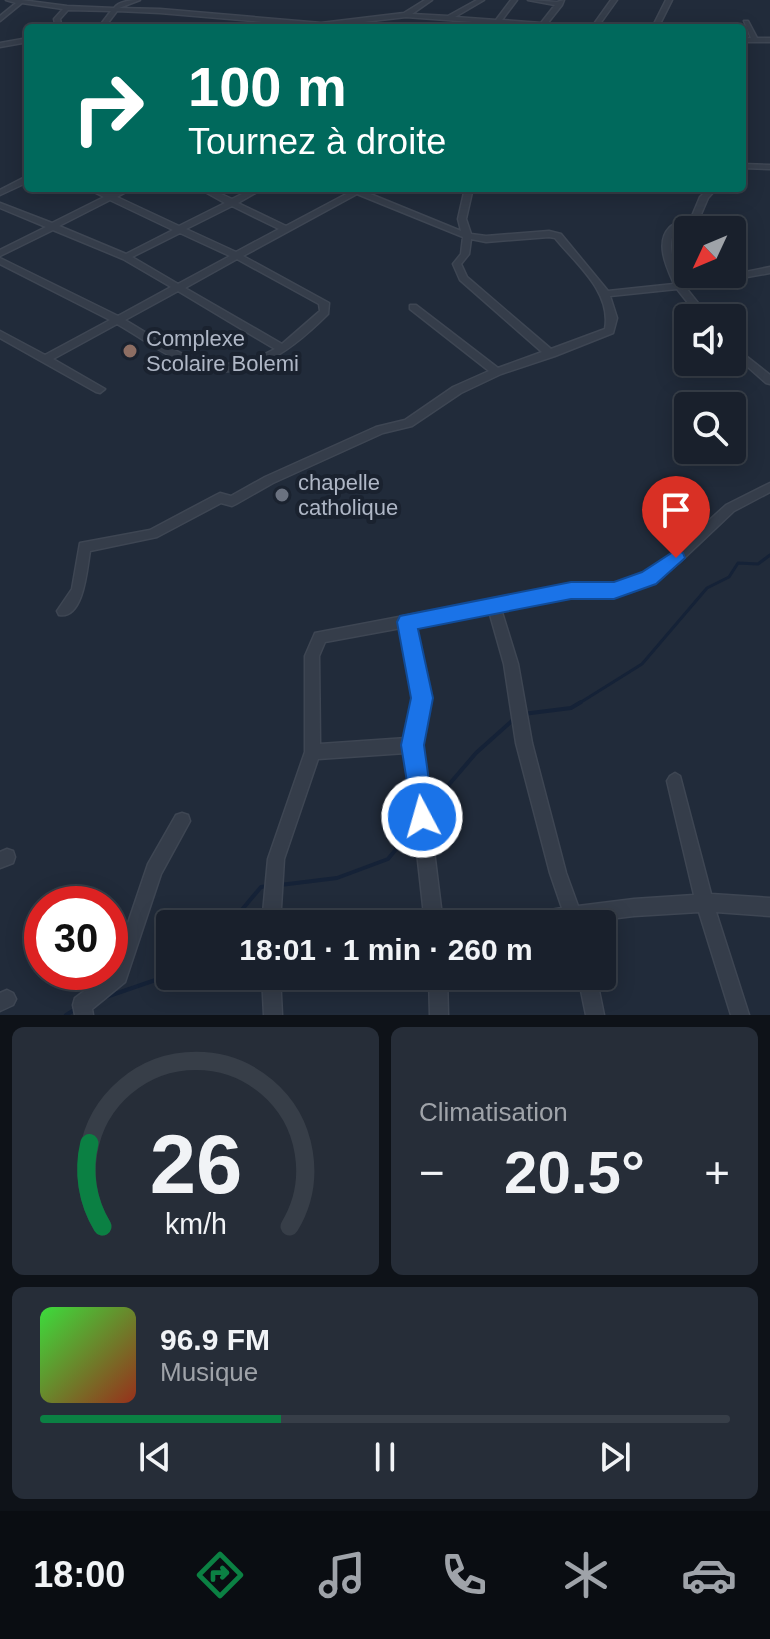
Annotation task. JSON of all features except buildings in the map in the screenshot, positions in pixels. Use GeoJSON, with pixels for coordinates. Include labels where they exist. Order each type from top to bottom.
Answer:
{"type":"FeatureCollection","features":[{"type":"Feature","properties":{"kind":"street"},"geometry":{"type":"LineString","coordinates":[[9,0],[67,8],[277,24]]}},
{"type":"Feature","properties":{"kind":"street"},"geometry":{"type":"LineString","coordinates":[[104,24],[114,10],[137,0]]}},
{"type":"Feature","properties":{"kind":"street"},"geometry":{"type":"LineString","coordinates":[[406,15],[429,0]]}},
{"type":"Feature","properties":{"kind":"street"},"geometry":{"type":"LineString","coordinates":[[449,19],[481,0]]}},
{"type":"Feature","properties":{"kind":"street"},"geometry":{"type":"LineString","coordinates":[[498,22],[514,0]]}},
{"type":"Feature","properties":{"kind":"street"},"geometry":{"type":"LineString","coordinates":[[531,0],[560,2]]}},
{"type":"Feature","properties":{"kind":"street"},"geometry":{"type":"LineString","coordinates":[[597,24],[614,0]]}},
{"type":"Feature","properties":{"kind":"street"},"geometry":{"type":"LineString","coordinates":[[657,24],[669,0]]}},
{"type":"Feature","properties":{"kind":"street"},"geometry":{"type":"LineString","coordinates":[[0,19],[20,2]]}},
{"type":"Feature","properties":{"kind":"street"},"geometry":{"type":"LineString","coordinates":[[544,24],[560,2]]}},
{"type":"Feature","properties":{"kind":"street"},"geometry":{"type":"LineString","coordinates":[[58,24],[57,19],[67,8]]}},
{"type":"Feature","properties":{"kind":"street"},"geometry":{"type":"LineString","coordinates":[[347,24],[406,15],[510,24]]}},
{"type":"Feature","properties":{"kind":"street"},"geometry":{"type":"LineString","coordinates":[[422,24],[425,17]]}},
{"type":"Feature","properties":{"kind":"street"},"geometry":{"type":"LineString","coordinates":[[374,24],[377,20]]}},
{"type":"Feature","properties":{"kind":"street"},"geometry":{"type":"LineString","coordinates":[[746,22],[755,40]]}},
{"type":"Feature","properties":{"kind":"street"},"geometry":{"type":"LineString","coordinates":[[746,40],[770,40]]}},
{"type":"Feature","properties":{"kind":"street"},"geometry":{"type":"LineString","coordinates":[[0,45],[24,41]]}},
{"type":"Feature","properties":{"kind":"street"},"geometry":{"type":"LineString","coordinates":[[746,166],[770,167]]}},
{"type":"Feature","properties":{"kind":"street"},"geometry":{"type":"LineString","coordinates":[[0,180],[15,185]]}},
{"type":"Feature","properties":{"kind":"street"},"geometry":{"type":"LineString","coordinates":[[0,193],[24,181]]}},
{"type":"Feature","properties":{"kind":"street"},"geometry":{"type":"LineString","coordinates":[[0,261],[120,321],[183,358],[211,368],[251,366],[281,348],[325,312],[324,303],[237,256],[100,192]]}},
{"type":"Feature","properties":{"kind":"street"},"geometry":{"type":"LineString","coordinates":[[0,253],[120,192]]}},
{"type":"Feature","properties":{"kind":"street"},"geometry":{"type":"LineString","coordinates":[[210,192],[285,229]]}},
{"type":"Feature","properties":{"kind":"street"},"geometry":{"type":"LineString","coordinates":[[126,257],[253,192]]}},
{"type":"Feature","properties":{"kind":"street"},"geometry":{"type":"LineString","coordinates":[[45,359],[120,321],[351,192]]}},
{"type":"Feature","properties":{"kind":"street"},"geometry":{"type":"LineString","coordinates":[[64,611],[78,590],[84,547],[153,534],[220,498],[232,501],[269,480],[380,430],[408,423],[457,390],[497,372],[610,331],[612,308],[605,294],[555,234],[486,239],[467,236],[363,192]]}},
{"type":"Feature","properties":{"kind":"street"},"geometry":{"type":"LineString","coordinates":[[468,192],[462,219],[467,236],[465,254],[457,264],[463,278],[551,354]]}},
{"type":"Feature","properties":{"kind":"street"},"geometry":{"type":"LineString","coordinates":[[696,216],[709,192]]}},
{"type":"Feature","properties":{"kind":"street"},"geometry":{"type":"LineString","coordinates":[[0,205],[55,225],[126,257],[281,348]]}},
{"type":"Feature","properties":{"kind":"street"},"geometry":{"type":"LineString","coordinates":[[674,228],[667,239],[669,264],[674,274]]}},
{"type":"Feature","properties":{"kind":"street"},"geometry":{"type":"LineString","coordinates":[[746,274],[770,270]]}},
{"type":"Feature","properties":{"kind":"street"},"geometry":{"type":"LineString","coordinates":[[605,294],[674,286]]}},
{"type":"Feature","properties":{"kind":"street"},"geometry":{"type":"LineString","coordinates":[[681,288],[694,304]]}},
{"type":"Feature","properties":{"kind":"street"},"geometry":{"type":"LineString","coordinates":[[413,307],[497,372]]}},
{"type":"Feature","properties":{"kind":"street"},"geometry":{"type":"LineString","coordinates":[[0,334],[100,389]]}},
{"type":"Feature","properties":{"kind":"street"},"geometry":{"type":"LineString","coordinates":[[746,360],[770,381]]}},
{"type":"Feature","properties":{"kind":"street"},"geometry":{"type":"LineString","coordinates":[[273,910],[276,859],[313,752],[312,656],[315,641],[320,637],[571,590],[614,590],[649,578],[676,558],[730,508],[770,487]]}},
{"type":"Feature","properties":{"kind":"street"},"geometry":{"type":"LineString","coordinates":[[494,606],[511,664],[524,743],[558,873],[571,910]]}},
{"type":"Feature","properties":{"kind":"street"},"geometry":{"type":"LineString","coordinates":[[407,622],[422,698],[413,745],[432,910]]}},
{"type":"Feature","properties":{"kind":"street"},"geometry":{"type":"LineString","coordinates":[[313,752],[413,745]]}},
{"type":"Feature","properties":{"kind":"street"},"geometry":{"type":"LineString","coordinates":[[675,781],[705,903],[740,1015]]}},
{"type":"Feature","properties":{"kind":"street"},"geometry":{"type":"LineString","coordinates":[[84,1015],[82,1005],[119,976],[154,870],[182,821]]}},
{"type":"Feature","properties":{"kind":"street"},"geometry":{"type":"LineString","coordinates":[[616,913],[705,903],[770,907]]}},
{"type":"Feature","properties":{"kind":"street"},"geometry":{"type":"LineString","coordinates":[[272,990],[273,1015]]}},
{"type":"Feature","properties":{"kind":"street"},"geometry":{"type":"LineString","coordinates":[[438,990],[439,1015]]}},
{"type":"Feature","properties":{"kind":"street"},"geometry":{"type":"LineString","coordinates":[[590,990],[595,1015]]}},
{"type":"Feature","properties":{"kind":"waterway"},"geometry":{"type":"LineString","coordinates":[[578,704],[642,664],[707,588],[729,577],[738,563],[758,564],[770,555]]}},
{"type":"Feature","properties":{"kind":"waterway"},"geometry":{"type":"LineString","coordinates":[[523,714],[571,708],[581,702]]}},
{"type":"Feature","properties":{"kind":"waterway"},"geometry":{"type":"LineString","coordinates":[[428,809],[476,753],[514,719]]}},
{"type":"Feature","properties":{"kind":"waterway"},"geometry":{"type":"LineString","coordinates":[[280,885],[337,878],[388,859],[416,825]]}},
{"type":"Feature","properties":{"kind":"waterway"},"geometry":{"type":"LineString","coordinates":[[242,910],[261,887],[269,886]]}},
{"type":"Feature","properties":{"kind":"waterway"},"geometry":{"type":"LineString","coordinates":[[106,997],[156,980]]}},
{"type":"Feature","properties":{"kind":"waterway"},"geometry":{"type":"LineString","coordinates":[[66,1015],[76,1009]]}},
{"type":"Feature","properties":{"kind":"place","name":"Complexe Scolaire Bolemi"},"geometry":{"type":"Point","coordinates":[130,351]}},
{"type":"Feature","properties":{"kind":"place","name":"chapelle catholique"},"geometry":{"type":"Point","coordinates":[282,495]}},
{"type":"Feature","properties":{"kind":"route"},"geometry":{"type":"LineString","coordinates":[[422,817],[413,745],[422,698],[407,622],[571,590],[614,590],[649,578],[676,558]]}}]}
